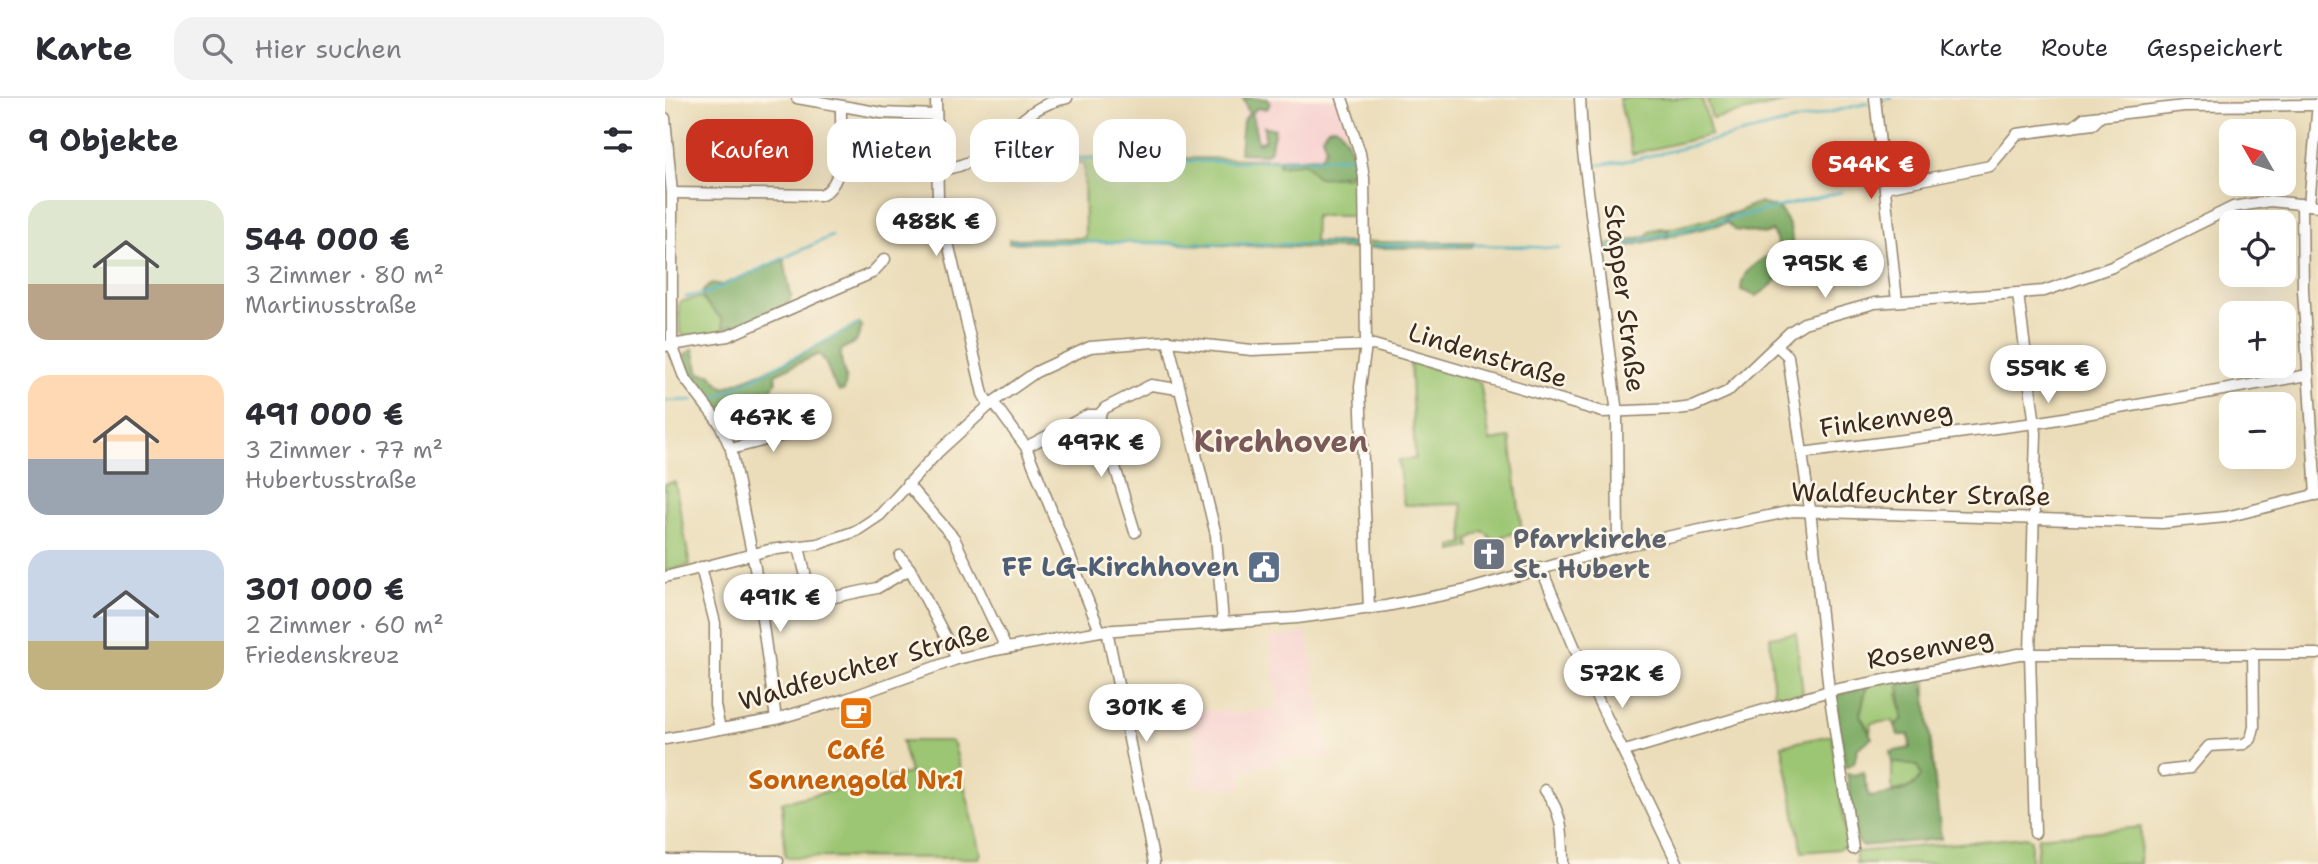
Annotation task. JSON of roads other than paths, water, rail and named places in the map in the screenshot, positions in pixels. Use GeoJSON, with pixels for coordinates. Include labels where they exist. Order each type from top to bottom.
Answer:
{"type":"FeatureCollection","features":[{"type":"Feature","properties":{"kind":"street"},"geometry":{"type":"LineString","coordinates":[[797,98],[882,113],[936,115]]}},
{"type":"Feature","properties":{"kind":"street"},"geometry":{"type":"LineString","coordinates":[[936,98],[936,119]]}},
{"type":"Feature","properties":{"kind":"street"},"geometry":{"type":"LineString","coordinates":[[956,167],[983,156],[1025,114],[1045,103],[1067,98]]}},
{"type":"Feature","properties":{"kind":"street"},"geometry":{"type":"LineString","coordinates":[[1342,98],[1360,153],[1364,178],[1366,345],[1361,413],[1369,609]]}},
{"type":"Feature","properties":{"kind":"street","name":"Stapper Straße"},"geometry":{"type":"LineString","coordinates":[[1580,98],[1583,152],[1617,413],[1618,547]]}},
{"type":"Feature","properties":{"kind":"street"},"geometry":{"type":"LineString","coordinates":[[1875,98],[1897,301]]}},
{"type":"Feature","properties":{"kind":"street"},"geometry":{"type":"LineString","coordinates":[[1886,187],[1990,166],[2017,134],[2093,124],[2102,115],[2184,106],[2318,104],[2309,205],[2308,374],[2317,494]]}},
{"type":"Feature","properties":{"kind":"street"},"geometry":{"type":"LineString","coordinates":[[672,193],[822,195],[831,189],[839,174],[841,106]]}},
{"type":"Feature","properties":{"kind":"street"},"geometry":{"type":"LineString","coordinates":[[665,118],[672,193],[669,346],[684,377],[720,424],[731,449],[752,554],[776,719]]}},
{"type":"Feature","properties":{"kind":"street"},"geometry":{"type":"LineString","coordinates":[[937,182],[938,199],[983,394],[1026,447],[1103,631],[1154,863]]}},
{"type":"Feature","properties":{"kind":"street","name":"Lindenstraße"},"geometry":{"type":"LineString","coordinates":[[665,577],[752,554],[832,540],[856,531],[880,515],[907,484],[991,404],[1036,372],[1076,350],[1168,341],[1252,351],[1366,345],[1394,349],[1590,410],[1617,413],[1677,409],[1708,401],[1736,384],[1776,345],[1804,323],[1875,303],[2018,294],[2067,285],[2233,207],[2263,201],[2309,205]]}},
{"type":"Feature","properties":{"kind":"street"},"geometry":{"type":"LineString","coordinates":[[669,346],[711,341],[744,330],[872,273],[884,259]]}},
{"type":"Feature","properties":{"kind":"street"},"geometry":{"type":"LineString","coordinates":[[2018,294],[2035,423],[2030,653],[2035,833]]}},
{"type":"Feature","properties":{"kind":"street"},"geometry":{"type":"LineString","coordinates":[[1168,341],[1216,536],[1223,623]]}},
{"type":"Feature","properties":{"kind":"street"},"geometry":{"type":"LineString","coordinates":[[1776,345],[1788,356],[1810,509],[1829,691],[1853,849]]}},
{"type":"Feature","properties":{"kind":"street","name":"Finkenweg"},"geometry":{"type":"LineString","coordinates":[[1802,453],[2035,423],[2308,374]]}},
{"type":"Feature","properties":{"kind":"street"},"geometry":{"type":"LineString","coordinates":[[1026,447],[1088,415],[1099,415],[1105,408],[1150,385],[1178,389]]}},
{"type":"Feature","properties":{"kind":"street"},"geometry":{"type":"LineString","coordinates":[[1099,415],[1135,532]]}},
{"type":"Feature","properties":{"kind":"street"},"geometry":{"type":"LineString","coordinates":[[731,449],[807,429]]}},
{"type":"Feature","properties":{"kind":"street"},"geometry":{"type":"LineString","coordinates":[[907,484],[954,538],[1006,648]]}},
{"type":"Feature","properties":{"kind":"street","name":"Waldfeuchter Straße"},"geometry":{"type":"LineString","coordinates":[[665,739],[776,719],[846,699],[957,659],[1006,648],[1103,631],[1307,617],[1369,609],[1464,591],[1618,547],[1810,509],[2033,520],[2196,522],[2256,511],[2317,494]]}},
{"type":"Feature","properties":{"kind":"street"},"geometry":{"type":"LineString","coordinates":[[799,547],[810,594],[816,601],[877,588],[909,569]]}},
{"type":"Feature","properties":{"kind":"street"},"geometry":{"type":"LineString","coordinates":[[900,556],[957,659]]}},
{"type":"Feature","properties":{"kind":"street"},"geometry":{"type":"LineString","coordinates":[[701,567],[715,623],[715,705],[720,729]]}},
{"type":"Feature","properties":{"kind":"street"},"geometry":{"type":"LineString","coordinates":[[1541,568],[1576,652],[1678,864]]}},
{"type":"Feature","properties":{"kind":"street","name":"Rosenweg"},"geometry":{"type":"LineString","coordinates":[[1625,751],[1829,691],[1972,661],[2030,653],[2318,654]]}},
{"type":"Feature","properties":{"kind":"street"},"geometry":{"type":"LineString","coordinates":[[2163,771],[2190,768],[2209,746],[2244,744],[2251,739],[2254,727],[2253,653]]}},
{"type":"Feature","properties":{"kind":"street"},"geometry":{"type":"LineString","coordinates":[[2251,739],[2261,747]]}},
{"type":"Feature","properties":{"kind":"street"},"geometry":{"type":"LineString","coordinates":[[1545,790],[1554,803],[1563,826],[1563,864]]}},
{"type":"Feature","properties":{"kind":"street"},"geometry":{"type":"LineString","coordinates":[[665,860],[778,861]]}},
{"type":"Feature","properties":{"kind":"waterway"},"geometry":{"type":"LineString","coordinates":[[1885,99],[1891,98]]}},
{"type":"Feature","properties":{"kind":"waterway"},"geometry":{"type":"LineString","coordinates":[[1598,165],[1637,159],[1868,103]]}},
{"type":"Feature","properties":{"kind":"waterway"},"geometry":{"type":"LineString","coordinates":[[1079,159],[1232,162],[1354,157]]}},
{"type":"Feature","properties":{"kind":"waterway"},"geometry":{"type":"LineString","coordinates":[[1601,250],[1841,192]]}},
{"type":"Feature","properties":{"kind":"waterway"},"geometry":{"type":"LineString","coordinates":[[686,297],[707,293],[832,236]]}},
{"type":"Feature","properties":{"kind":"waterway"},"geometry":{"type":"LineString","coordinates":[[1011,241],[1361,245]]}},
{"type":"Feature","properties":{"kind":"waterway"},"geometry":{"type":"LineString","coordinates":[[1372,246],[1454,244],[1560,248]]}},
{"type":"Feature","properties":{"kind":"waterway"},"geometry":{"type":"LineString","coordinates":[[715,398],[859,324]]}},
{"type":"Feature","properties":{"kind":"waterway"},"geometry":{"type":"LineString","coordinates":[[665,401],[693,400]]}},
{"type":"Feature","properties":{"kind":"place","name":"Pfarrkirche St. Hubert"},"geometry":{"type":"Point","coordinates":[1489,554]}},
{"type":"Feature","properties":{"kind":"place","name":"FF LG-Kirchhoven"},"geometry":{"type":"Point","coordinates":[1264,567]}},
{"type":"Feature","properties":{"kind":"place","name":"Café Sonnengold Nr.1"},"geometry":{"type":"Point","coordinates":[856,713]}},
{"type":"Feature","properties":{"kind":"district","name":"Kirchhoven"},"geometry":{"type":"Point","coordinates":[1281,442]}}]}
